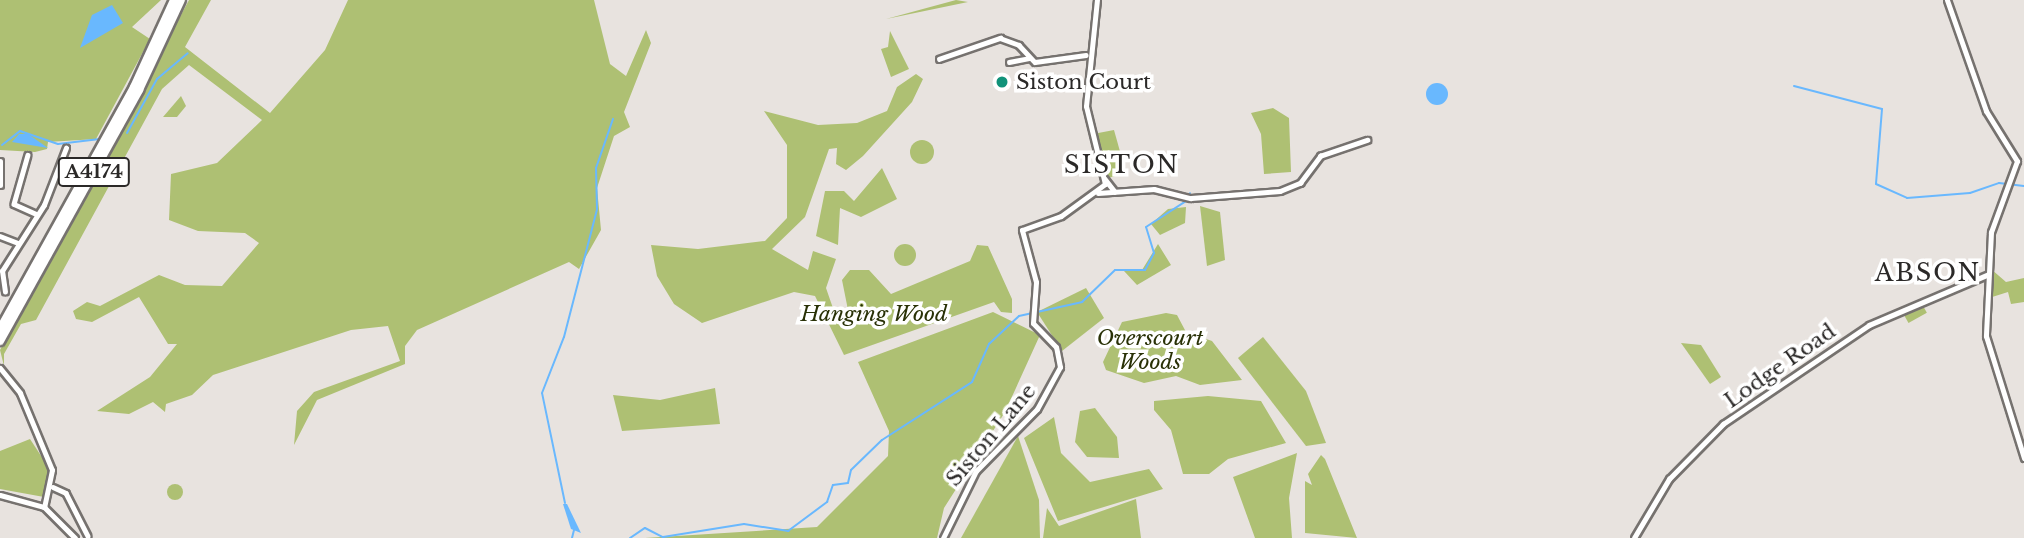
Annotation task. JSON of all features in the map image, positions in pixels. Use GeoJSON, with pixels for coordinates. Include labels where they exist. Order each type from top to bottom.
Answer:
{"type":"FeatureCollection","features":[{"type":"Feature","properties":{"kind":"highway","name":"A4174"},"geometry":{"type":"LineString","coordinates":[[0,329],[134,87],[174,0]]}},
{"type":"Feature","properties":{"kind":"highway","name":"A4174"},"geometry":{"type":"LineString","coordinates":[[0,341],[139,90],[181,0]]}},
{"type":"Feature","properties":{"kind":"street"},"geometry":{"type":"LineString","coordinates":[[1097,0],[1086,55],[1087,116],[1105,179],[1115,192]]}},
{"type":"Feature","properties":{"kind":"street"},"geometry":{"type":"LineString","coordinates":[[1947,0],[1986,111],[2017,161],[1997,206],[1987,275],[1987,348],[2024,458]]}},
{"type":"Feature","properties":{"kind":"street"},"geometry":{"type":"LineString","coordinates":[[939,59],[1000,38],[1019,45],[1029,58]]}},
{"type":"Feature","properties":{"kind":"street"},"geometry":{"type":"LineString","coordinates":[[1009,62],[1029,58],[1086,55]]}},
{"type":"Feature","properties":{"kind":"street"},"geometry":{"type":"LineString","coordinates":[[1105,179],[1098,193],[1154,189],[1191,198],[1280,191],[1300,183],[1320,156],[1367,141]]}},
{"type":"Feature","properties":{"kind":"street"},"geometry":{"type":"LineString","coordinates":[[5,292],[1,271],[64,164],[66,148]]}},
{"type":"Feature","properties":{"kind":"street"},"geometry":{"type":"LineString","coordinates":[[28,155],[14,204],[36,214]]}},
{"type":"Feature","properties":{"kind":"street"},"geometry":{"type":"LineString","coordinates":[[0,161],[0,185]]}},
{"type":"Feature","properties":{"kind":"street","name":"Siston Lane"},"geometry":{"type":"LineString","coordinates":[[943,538],[976,471],[1037,409],[1057,375],[1056,347],[1032,316],[1036,282],[1022,230],[1098,193]]}},
{"type":"Feature","properties":{"kind":"street"},"geometry":{"type":"LineString","coordinates":[[1,236],[18,243]]}},
{"type":"Feature","properties":{"kind":"street","name":"Lodge Road"},"geometry":{"type":"LineString","coordinates":[[1634,538],[1669,479],[1723,424],[1869,325],[1987,275]]}},
{"type":"Feature","properties":{"kind":"street"},"geometry":{"type":"LineString","coordinates":[[2,369],[35,427],[53,487],[44,508]]}},
{"type":"Feature","properties":{"kind":"street"},"geometry":{"type":"LineString","coordinates":[[53,487],[66,493],[88,536]]}},
{"type":"Feature","properties":{"kind":"street"},"geometry":{"type":"LineString","coordinates":[[0,495],[44,508],[75,538]]}},
{"type":"Feature","properties":{"kind":"green space"},"geometry":{"type":"Polygon","coordinates":[[[0,0],[161,0],[132,27],[150,39],[96,139],[48,142],[47,149],[35,152],[0,150],[0,0]]]}},
{"type":"Feature","properties":{"kind":"green space"},"geometry":{"type":"Polygon","coordinates":[[[189,0],[211,0],[185,47],[270,113],[325,50],[348,0],[594,0],[610,64],[626,76],[646,30],[651,43],[624,112],[630,127],[614,136],[597,188],[601,230],[579,269],[569,262],[417,330],[405,346],[405,364],[317,400],[294,445],[297,411],[314,392],[400,361],[388,326],[351,330],[213,375],[192,395],[166,404],[165,412],[153,402],[129,414],[97,411],[150,377],[177,344],[168,344],[139,297],[92,322],[76,319],[73,311],[87,302],[100,306],[159,275],[185,285],[222,286],[259,243],[245,233],[198,231],[169,220],[171,174],[217,163],[262,120],[189,65],[162,89],[36,320],[21,324],[4,354],[4,366],[0,350],[189,0]]]}},
{"type":"Feature","properties":{"kind":"green space"},"geometry":{"type":"Polygon","coordinates":[[[956,0],[968,2],[886,19],[956,0]]]}},
{"type":"Feature","properties":{"kind":"green space"},"geometry":{"type":"Polygon","coordinates":[[[890,31],[909,69],[891,77],[881,49],[888,47],[890,31]]]}},
{"type":"Feature","properties":{"kind":"green space","name":"Hanging Wood"},"geometry":{"type":"Polygon","coordinates":[[[916,74],[923,79],[912,102],[863,156],[846,170],[836,164],[837,148],[829,149],[805,217],[772,249],[808,270],[813,251],[836,259],[826,288],[835,314],[848,310],[842,280],[850,270],[869,270],[891,294],[970,261],[977,245],[988,246],[1012,299],[1012,313],[1001,312],[994,302],[844,355],[815,296],[794,292],[702,323],[674,304],[657,276],[651,245],[698,249],[765,241],[787,218],[787,145],[764,111],[818,125],[857,123],[887,111],[897,87],[916,74]]]}},
{"type":"Feature","properties":{"kind":"green space"},"geometry":{"type":"Polygon","coordinates":[[[181,96],[186,106],[177,117],[163,117],[181,96]]]}},
{"type":"Feature","properties":{"kind":"green space"},"geometry":{"type":"Polygon","coordinates":[[[1273,108],[1289,118],[1291,172],[1264,174],[1261,134],[1251,113],[1273,108]]]}},
{"type":"Feature","properties":{"kind":"green space"},"geometry":{"type":"Polygon","coordinates":[[[1114,130],[1126,173],[1108,178],[1093,134],[1114,130]]]}},
{"type":"Feature","properties":{"kind":"green space"},"geometry":{"type":"Polygon","coordinates":[[[922,140],[931,143],[934,152],[931,161],[922,164],[913,161],[910,152],[913,143],[922,140]]]}},
{"type":"Feature","properties":{"kind":"green space"},"geometry":{"type":"Polygon","coordinates":[[[882,168],[897,199],[861,217],[840,208],[838,245],[816,236],[825,191],[844,191],[854,201],[882,168]]]}},
{"type":"Feature","properties":{"kind":"green space"},"geometry":{"type":"Polygon","coordinates":[[[1200,206],[1220,212],[1225,260],[1207,266],[1200,206]]]}},
{"type":"Feature","properties":{"kind":"green space"},"geometry":{"type":"Polygon","coordinates":[[[1186,207],[1185,223],[1160,235],[1151,224],[1168,209],[1186,207]]]}},
{"type":"Feature","properties":{"kind":"green space"},"geometry":{"type":"Polygon","coordinates":[[[905,244],[913,247],[916,255],[913,263],[905,266],[897,263],[894,255],[897,247],[905,244]]]}},
{"type":"Feature","properties":{"kind":"green space"},"geometry":{"type":"Polygon","coordinates":[[[1158,244],[1171,265],[1137,285],[1124,271],[1142,270],[1158,244]]]}},
{"type":"Feature","properties":{"kind":"green space"},"geometry":{"type":"Polygon","coordinates":[[[1991,269],[2006,282],[2024,278],[2024,302],[2011,304],[2008,292],[1989,298],[1991,269]]]}},
{"type":"Feature","properties":{"kind":"green space"},"geometry":{"type":"Polygon","coordinates":[[[1086,288],[1104,318],[1062,351],[1037,312],[1086,288]]]}},
{"type":"Feature","properties":{"kind":"green space"},"geometry":{"type":"Polygon","coordinates":[[[1922,304],[1927,313],[1908,323],[1904,314],[1922,304]]]}},
{"type":"Feature","properties":{"kind":"green space"},"geometry":{"type":"Polygon","coordinates":[[[993,312],[1040,335],[1005,412],[944,508],[937,538],[645,538],[817,527],[888,456],[889,431],[858,362],[993,312]]]}},
{"type":"Feature","properties":{"kind":"green space","name":"Overscourt Woods"},"geometry":{"type":"Polygon","coordinates":[[[1166,313],[1177,315],[1186,332],[1212,341],[1242,380],[1200,385],[1176,376],[1144,383],[1106,370],[1103,362],[1122,322],[1166,313]]]}},
{"type":"Feature","properties":{"kind":"green space"},"geometry":{"type":"Polygon","coordinates":[[[1263,337],[1306,391],[1326,443],[1306,446],[1238,358],[1263,337]]]}},
{"type":"Feature","properties":{"kind":"green space"},"geometry":{"type":"Polygon","coordinates":[[[1681,343],[1701,345],[1721,377],[1710,384],[1681,343]]]}},
{"type":"Feature","properties":{"kind":"green space"},"geometry":{"type":"Polygon","coordinates":[[[715,388],[720,424],[622,431],[613,395],[660,400],[715,388]]]}},
{"type":"Feature","properties":{"kind":"green space"},"geometry":{"type":"Polygon","coordinates":[[[1208,396],[1261,401],[1286,443],[1228,459],[1209,474],[1183,474],[1171,430],[1154,410],[1154,401],[1208,396]]]}},
{"type":"Feature","properties":{"kind":"green space"},"geometry":{"type":"Polygon","coordinates":[[[1095,408],[1117,437],[1119,458],[1087,457],[1075,442],[1080,411],[1095,408]]]}},
{"type":"Feature","properties":{"kind":"green space"},"geometry":{"type":"Polygon","coordinates":[[[1054,417],[1061,453],[1090,482],[1149,469],[1163,489],[1058,521],[1024,438],[1054,417]]]}},
{"type":"Feature","properties":{"kind":"green space"},"geometry":{"type":"Polygon","coordinates":[[[1018,436],[1039,500],[1040,538],[961,538],[1018,436]]]}},
{"type":"Feature","properties":{"kind":"green space"},"geometry":{"type":"Polygon","coordinates":[[[30,439],[49,468],[44,497],[0,489],[0,451],[30,439]]]}},
{"type":"Feature","properties":{"kind":"green space"},"geometry":{"type":"Polygon","coordinates":[[[1297,453],[1289,498],[1292,538],[1255,538],[1233,477],[1297,453]]]}},
{"type":"Feature","properties":{"kind":"green space"},"geometry":{"type":"Polygon","coordinates":[[[1321,455],[1357,538],[1305,533],[1305,481],[1312,485],[1308,474],[1321,455]]]}},
{"type":"Feature","properties":{"kind":"green space"},"geometry":{"type":"Polygon","coordinates":[[[175,484],[181,486],[181,498],[175,500],[169,498],[167,492],[169,486],[175,484]]]}},
{"type":"Feature","properties":{"kind":"green space"},"geometry":{"type":"Polygon","coordinates":[[[1136,499],[1141,538],[1043,538],[1047,508],[1059,526],[1136,499]]]}},
{"type":"Feature","properties":{"kind":"water"},"geometry":{"type":"Polygon","coordinates":[[[112,5],[123,23],[80,48],[92,15],[112,5]]]}},
{"type":"Feature","properties":{"kind":"water"},"geometry":{"type":"Polygon","coordinates":[[[1437,83],[1445,86],[1448,94],[1445,102],[1437,105],[1429,102],[1426,94],[1429,86],[1437,83]]]}},
{"type":"Feature","properties":{"kind":"water"},"geometry":{"type":"Polygon","coordinates":[[[19,134],[28,134],[48,148],[12,142],[19,134]]]}},
{"type":"Feature","properties":{"kind":"water"},"geometry":{"type":"Polygon","coordinates":[[[563,504],[567,504],[581,533],[571,529],[563,504]]]}},
{"type":"Feature","properties":{"kind":"waterway"},"geometry":{"type":"LineString","coordinates":[[127,133],[157,79],[188,53]]}},
{"type":"Feature","properties":{"kind":"waterway"},"geometry":{"type":"LineString","coordinates":[[1794,86],[1882,109],[1876,184],[1907,198],[1970,193],[1999,183],[2024,186]]}},
{"type":"Feature","properties":{"kind":"waterway"},"geometry":{"type":"LineString","coordinates":[[565,503],[542,393],[564,337],[597,209],[596,168],[613,119]]}},
{"type":"Feature","properties":{"kind":"waterway"},"geometry":{"type":"LineString","coordinates":[[2,145],[20,131],[58,144],[100,139]]}},
{"type":"Feature","properties":{"kind":"waterway"},"geometry":{"type":"LineString","coordinates":[[630,538],[645,528],[663,537],[744,524],[788,531],[827,502],[833,485],[848,483],[851,470],[882,440],[972,382],[989,344],[1019,316],[1082,302],[1115,270],[1145,270],[1154,253],[1146,227],[1186,201]]}},
{"type":"Feature","properties":{"kind":"waterway"},"geometry":{"type":"LineString","coordinates":[[572,538],[574,530]]}},
{"type":"Feature","properties":{"kind":"place","name":"Siston Court"},"geometry":{"type":"Point","coordinates":[1002,82]}},
{"type":"Feature","properties":{"kind":"district","name":"SISTON"},"geometry":{"type":"Point","coordinates":[1122,165]}},
{"type":"Feature","properties":{"kind":"district","name":"ABSON"},"geometry":{"type":"Point","coordinates":[1928,273]}}]}
